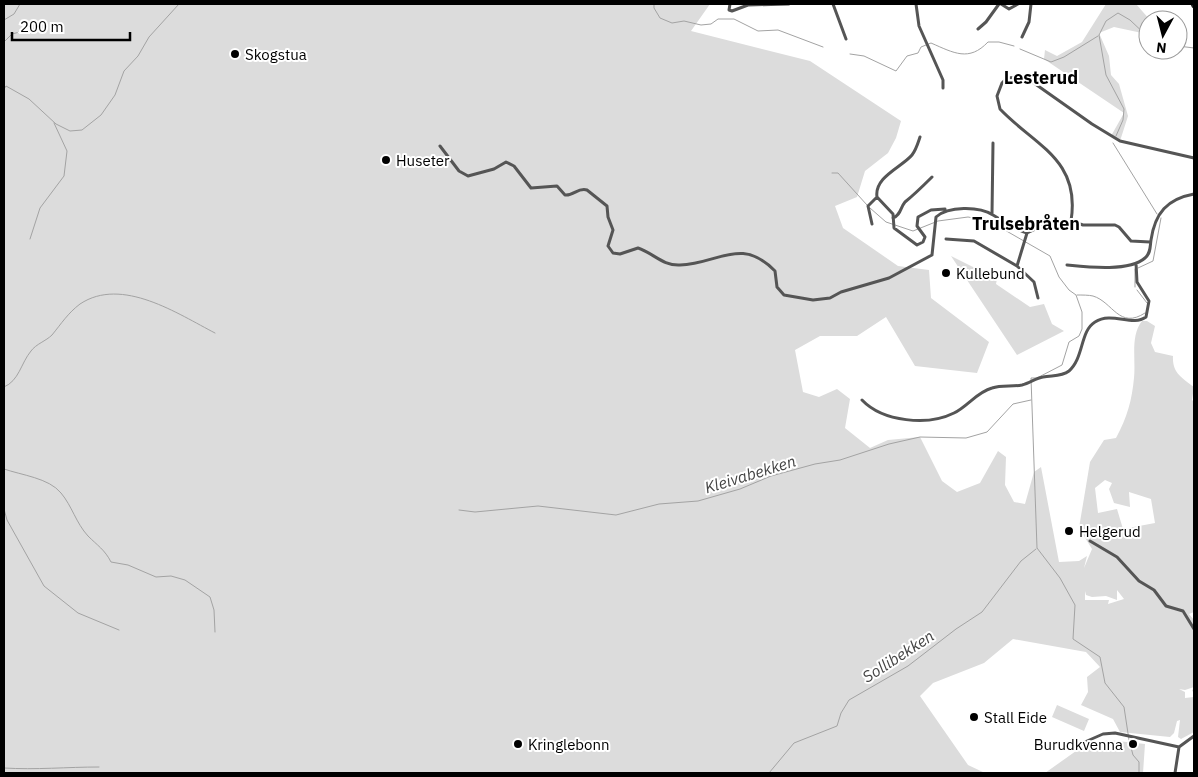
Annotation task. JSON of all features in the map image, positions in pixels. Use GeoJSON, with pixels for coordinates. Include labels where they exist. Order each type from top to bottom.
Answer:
{"type":"FeatureCollection","features":[{"type":"Feature","properties":{"kind":"street"},"geometry":{"type":"LineString","coordinates":[[730,4],[729,10],[732,11],[748,5],[789,4]]}},
{"type":"Feature","properties":{"kind":"street"},"geometry":{"type":"LineString","coordinates":[[833,4],[846,39]]}},
{"type":"Feature","properties":{"kind":"street"},"geometry":{"type":"LineString","coordinates":[[916,4],[919,26],[943,80],[943,88]]}},
{"type":"Feature","properties":{"kind":"street"},"geometry":{"type":"LineString","coordinates":[[978,29],[1000,4],[1009,9],[1018,4]]}},
{"type":"Feature","properties":{"kind":"street"},"geometry":{"type":"LineString","coordinates":[[1022,37],[1030,22],[1031,4]]}},
{"type":"Feature","properties":{"kind":"street"},"geometry":{"type":"LineString","coordinates":[[1071,221],[1070,192],[1060,164],[1049,150],[1000,109],[996,96],[998,89],[1007,78],[1015,76],[1031,81],[1092,124],[1120,141],[1194,158]]}},
{"type":"Feature","properties":{"kind":"street"},"geometry":{"type":"LineString","coordinates":[[872,224],[868,206],[877,197],[879,186],[898,165],[912,156],[920,137]]}},
{"type":"Feature","properties":{"kind":"street"},"geometry":{"type":"LineString","coordinates":[[992,143],[992,214]]}},
{"type":"Feature","properties":{"kind":"street"},"geometry":{"type":"LineString","coordinates":[[440,146],[460,171],[468,176],[494,169],[506,162],[514,166],[532,188],[557,186],[568,196],[580,190],[588,190],[607,206],[608,217],[614,230],[608,246],[613,253],[620,254],[638,248],[665,262],[680,265],[730,253],[742,253],[760,258],[771,266],[777,275],[776,287],[784,295],[813,300],[830,298],[840,292],[889,278],[930,257],[934,249],[936,217],[949,210]]}},
{"type":"Feature","properties":{"kind":"street"},"geometry":{"type":"LineString","coordinates":[[893,218],[900,214],[905,202],[913,198],[932,177]]}},
{"type":"Feature","properties":{"kind":"street"},"geometry":{"type":"LineString","coordinates":[[1067,265],[1100,268],[1136,267],[1148,255],[1160,211],[1169,203],[1194,194]]}},
{"type":"Feature","properties":{"kind":"street"},"geometry":{"type":"LineString","coordinates":[[877,197],[891,211],[895,229],[919,245],[926,237],[917,226],[918,217],[931,210],[974,210],[992,214],[1008,227],[1027,233],[1040,227],[1071,221],[1090,226],[1115,225],[1120,227],[1131,241],[1150,242]]}},
{"type":"Feature","properties":{"kind":"street"},"geometry":{"type":"LineString","coordinates":[[1017,266],[1027,233]]}},
{"type":"Feature","properties":{"kind":"street"},"geometry":{"type":"LineString","coordinates":[[946,239],[974,241],[1017,266],[1034,282],[1038,298]]}},
{"type":"Feature","properties":{"kind":"street"},"geometry":{"type":"LineString","coordinates":[[862,400],[879,412],[898,419],[915,420],[953,414],[988,389],[1023,385],[1037,379],[1059,376],[1071,370],[1081,354],[1088,330],[1096,321],[1112,317],[1136,320],[1146,317],[1149,301],[1137,282],[1136,267]]}},
{"type":"Feature","properties":{"kind":"street"},"geometry":{"type":"LineString","coordinates":[[1090,541],[1117,557],[1140,581],[1154,590],[1166,606],[1183,612],[1194,628]]}},
{"type":"Feature","properties":{"kind":"street"},"geometry":{"type":"LineString","coordinates":[[1078,745],[1103,734],[1125,735],[1178,747],[1194,736]]}},
{"type":"Feature","properties":{"kind":"street"},"geometry":{"type":"LineString","coordinates":[[1175,773],[1178,747]]}},
{"type":"Feature","properties":{"kind":"shaded area"},"geometry":{"type":"Polygon","coordinates":[[[4,4],[710,4],[691,31],[810,61],[901,121],[896,138],[888,153],[865,171],[857,197],[835,206],[843,228],[898,266],[929,270],[931,298],[989,342],[977,373],[915,366],[886,317],[857,336],[820,336],[795,350],[803,392],[819,397],[837,389],[850,399],[845,428],[870,448],[888,440],[920,437],[942,481],[957,492],[980,483],[998,451],[1006,457],[1005,485],[1014,502],[1025,504],[1034,472],[1041,467],[1059,562],[1079,561],[1087,556],[1084,568],[1092,549],[1079,528],[1090,462],[1104,440],[1116,438],[1126,416],[1133,386],[1136,334],[1142,321],[1147,321],[1155,326],[1151,343],[1155,352],[1173,356],[1176,371],[1194,387],[1192,400],[1194,402],[1194,612],[1189,614],[1194,620],[1194,687],[1185,690],[1179,689],[1185,692],[1185,698],[1194,697],[1194,732],[1181,739],[1178,737],[1180,720],[1177,721],[1174,733],[1170,737],[1120,732],[1113,719],[1081,705],[1088,692],[1087,677],[1100,667],[1086,652],[1013,639],[984,663],[933,683],[920,696],[968,765],[985,773],[4,773],[4,4]],[[1105,480],[1095,488],[1098,513],[1117,509],[1123,529],[1155,523],[1151,499],[1129,492],[1130,507],[1114,503],[1109,489],[1112,483],[1105,480]],[[1117,590],[1117,600],[1106,596],[1092,597],[1086,595],[1085,591],[1085,600],[1109,600],[1108,604],[1124,599],[1117,590]]]}},
{"type":"Feature","properties":{"kind":"shaded area"},"geometry":{"type":"Polygon","coordinates":[[[1106,4],[1136,4],[1141,10],[1138,10],[1138,32],[1114,27],[1099,33],[1109,56],[1111,75],[1119,84],[1128,116],[1120,141],[1111,136],[1124,113],[1044,59],[1045,50],[1057,56],[1082,42],[1106,4]]]}},
{"type":"Feature","properties":{"kind":"shaded area"},"geometry":{"type":"Polygon","coordinates":[[[951,256],[997,279],[996,284],[1030,307],[1044,304],[1052,324],[1064,331],[1017,355],[951,256]]]}},
{"type":"Feature","properties":{"kind":"shaded area"},"geometry":{"type":"Polygon","coordinates":[[[1057,705],[1089,719],[1084,731],[1052,717],[1057,705]]]}},
{"type":"Feature","properties":{"kind":"shaded area"},"geometry":{"type":"Polygon","coordinates":[[[1108,740],[1145,744],[1143,773],[1045,773],[1076,751],[1108,740]]]}},
{"type":"Feature","properties":{"kind":"waterway"},"geometry":{"type":"LineString","coordinates":[[4,20],[14,14],[20,4]]}},
{"type":"Feature","properties":{"kind":"waterway"},"geometry":{"type":"LineString","coordinates":[[4,89],[6,86],[29,99],[56,124],[70,131],[82,130],[101,115],[115,95],[124,71],[138,56],[149,37],[179,4]]}},
{"type":"Feature","properties":{"kind":"waterway"},"geometry":{"type":"LineString","coordinates":[[654,4],[654,8],[660,18],[672,23],[684,21],[701,25],[711,24],[718,19],[734,19],[758,31],[778,30],[823,47]]}},
{"type":"Feature","properties":{"kind":"waterway"},"geometry":{"type":"LineString","coordinates":[[1116,136],[1123,120],[1124,109],[1106,75],[1099,35],[1106,21],[1118,13],[1138,28]]}},
{"type":"Feature","properties":{"kind":"waterway"},"geometry":{"type":"LineString","coordinates":[[4,42],[12,34],[35,28]]}},
{"type":"Feature","properties":{"kind":"waterway"},"geometry":{"type":"LineString","coordinates":[[1020,49],[1051,62],[1064,57],[1098,36]]}},
{"type":"Feature","properties":{"kind":"waterway"},"geometry":{"type":"LineString","coordinates":[[850,54],[864,56],[896,71],[907,56],[918,53],[921,47],[931,43],[961,54],[974,52],[988,42],[999,42],[1014,46]]}},
{"type":"Feature","properties":{"kind":"waterway"},"geometry":{"type":"LineString","coordinates":[[1188,47],[1194,48]]}},
{"type":"Feature","properties":{"kind":"waterway"},"geometry":{"type":"LineString","coordinates":[[30,239],[40,208],[64,176],[67,151],[54,123]]}},
{"type":"Feature","properties":{"kind":"waterway"},"geometry":{"type":"LineString","coordinates":[[1113,143],[1157,214]]}},
{"type":"Feature","properties":{"kind":"waterway"},"geometry":{"type":"LineString","coordinates":[[832,173],[838,173],[867,205]]}},
{"type":"Feature","properties":{"kind":"waterway"},"geometry":{"type":"LineString","coordinates":[[870,208],[886,222],[913,231],[938,221],[968,217],[989,221],[1050,256],[1059,277],[1069,290],[1076,295],[1082,312],[1082,329],[1079,336],[1069,342],[1062,365],[1037,378],[1031,378],[1037,548],[1060,578],[1075,605],[1073,639],[1100,657],[1105,683],[1124,707],[1129,740],[1133,755],[1139,762],[1139,773]]}},
{"type":"Feature","properties":{"kind":"waterway"},"geometry":{"type":"LineString","coordinates":[[1138,268],[1153,261],[1161,218]]}},
{"type":"Feature","properties":{"kind":"waterway"},"geometry":{"type":"LineString","coordinates":[[1135,269],[1135,287]]}},
{"type":"Feature","properties":{"kind":"waterway"},"geometry":{"type":"LineString","coordinates":[[1137,290],[1147,303]]}},
{"type":"Feature","properties":{"kind":"waterway"},"geometry":{"type":"LineString","coordinates":[[4,387],[13,381],[33,349],[52,335],[76,307],[96,296],[114,294],[149,301],[167,308],[215,333]]}},
{"type":"Feature","properties":{"kind":"waterway"},"geometry":{"type":"LineString","coordinates":[[1077,295],[1093,296],[1100,299],[1122,317],[1136,317],[1145,313]]}},
{"type":"Feature","properties":{"kind":"waterway","name":"Kleivabekken"},"geometry":{"type":"LineString","coordinates":[[459,510],[475,512],[538,506],[616,515],[659,504],[698,501],[740,489],[771,476],[815,464],[840,460],[889,444],[920,437],[966,438],[987,432],[1013,404],[1031,400]]}},
{"type":"Feature","properties":{"kind":"waterway"},"geometry":{"type":"LineString","coordinates":[[4,469],[42,480],[56,488],[65,498],[80,526],[111,562],[128,565],[156,577],[171,576],[185,580],[210,597],[214,610],[215,632]]}},
{"type":"Feature","properties":{"kind":"waterway"},"geometry":{"type":"LineString","coordinates":[[4,509],[7,520],[44,586],[78,613],[119,630]]}},
{"type":"Feature","properties":{"kind":"waterway","name":"Sollibekken"},"geometry":{"type":"LineString","coordinates":[[769,773],[794,743],[837,726],[841,713],[849,700],[908,666],[956,629],[982,612],[1021,561],[1036,549]]}},
{"type":"Feature","properties":{"kind":"waterway"},"geometry":{"type":"LineString","coordinates":[[4,768],[99,767]]}},
{"type":"Feature","properties":{"kind":"place","name":"Skogstua"},"geometry":{"type":"Point","coordinates":[235,54]}},
{"type":"Feature","properties":{"kind":"place","name":"Huseter"},"geometry":{"type":"Point","coordinates":[386,160]}},
{"type":"Feature","properties":{"kind":"place","name":"Kullebund"},"geometry":{"type":"Point","coordinates":[946,273]}},
{"type":"Feature","properties":{"kind":"place","name":"Helgerud"},"geometry":{"type":"Point","coordinates":[1069,531]}},
{"type":"Feature","properties":{"kind":"place","name":"Stall Eide"},"geometry":{"type":"Point","coordinates":[974,717]}},
{"type":"Feature","properties":{"kind":"place","name":"Kringlebonn"},"geometry":{"type":"Point","coordinates":[518,744]}},
{"type":"Feature","properties":{"kind":"place","name":"Burudkvenna"},"geometry":{"type":"Point","coordinates":[1133,744]}},
{"type":"Feature","properties":{"kind":"district","name":"Lesterud"},"geometry":{"type":"Point","coordinates":[1041,77]}},
{"type":"Feature","properties":{"kind":"district","name":"Trulsebråten"},"geometry":{"type":"Point","coordinates":[1026,223]}}]}
